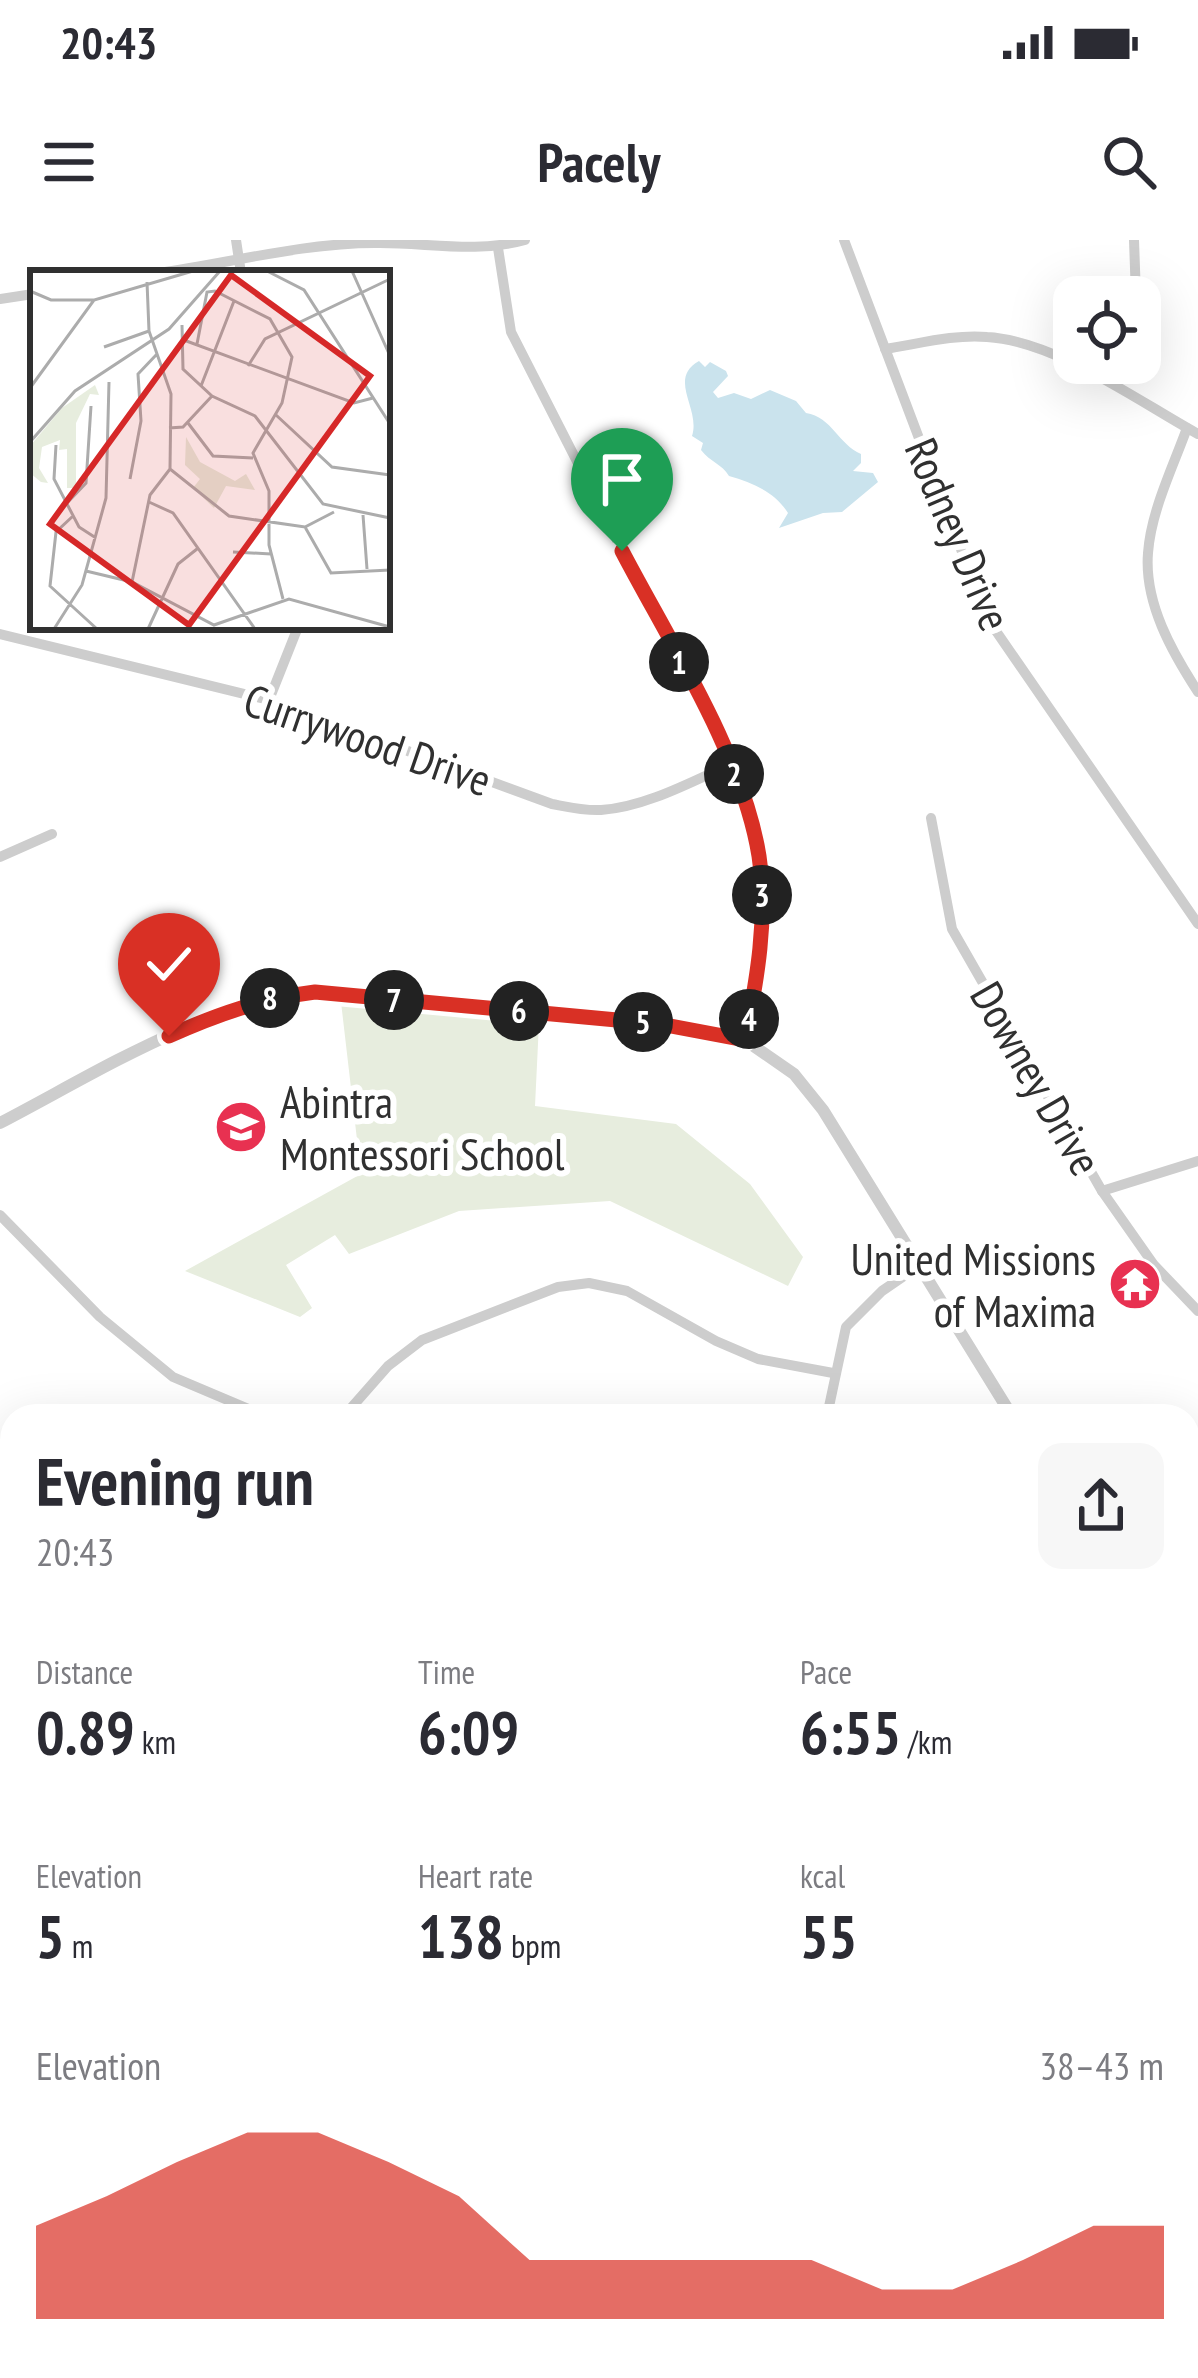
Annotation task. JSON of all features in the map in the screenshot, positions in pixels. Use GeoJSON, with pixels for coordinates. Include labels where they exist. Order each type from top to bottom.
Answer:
{"type":"FeatureCollection","features":[{"type":"Feature","properties":{"kind":"street"},"geometry":{"type":"LineString","coordinates":[[236,240],[241,270]]}},
{"type":"Feature","properties":{"kind":"street"},"geometry":{"type":"LineString","coordinates":[[176,270],[371,242],[498,248],[525,240]]}},
{"type":"Feature","properties":{"kind":"street","name":"Rodney Drive"},"geometry":{"type":"LineString","coordinates":[[844,240],[987,618],[1198,924]]}},
{"type":"Feature","properties":{"kind":"street"},"geometry":{"type":"LineString","coordinates":[[1135,240],[1136,276]]}},
{"type":"Feature","properties":{"kind":"street"},"geometry":{"type":"LineString","coordinates":[[498,248],[511,332],[731,764],[748,810],[759,856],[763,904],[758,973],[745,1040]]}},
{"type":"Feature","properties":{"kind":"street"},"geometry":{"type":"LineString","coordinates":[[0,299],[30,294]]}},
{"type":"Feature","properties":{"kind":"street"},"geometry":{"type":"LineString","coordinates":[[885,350],[989,337],[1028,345],[1053,357]]}},
{"type":"Feature","properties":{"kind":"street"},"geometry":{"type":"LineString","coordinates":[[1108,384],[1192,431],[1159,506],[1148,555],[1158,617],[1198,692]]}},
{"type":"Feature","properties":{"kind":"street"},"geometry":{"type":"LineString","coordinates":[[269,700],[297,630]]}},
{"type":"Feature","properties":{"kind":"street","name":"Currywood Drive"},"geometry":{"type":"LineString","coordinates":[[0,634],[269,700],[552,804],[594,811],[646,799],[731,764]]}},
{"type":"Feature","properties":{"kind":"street","name":"Downey Drive"},"geometry":{"type":"LineString","coordinates":[[931,818],[952,929],[1102,1191],[1154,1265],[1198,1311]]}},
{"type":"Feature","properties":{"kind":"street"},"geometry":{"type":"LineString","coordinates":[[0,857],[52,834]]}},
{"type":"Feature","properties":{"kind":"street"},"geometry":{"type":"LineString","coordinates":[[0,1123],[224,1011],[315,992],[660,1024],[745,1040],[794,1074],[823,1110],[1005,1404]]}},
{"type":"Feature","properties":{"kind":"street"},"geometry":{"type":"LineString","coordinates":[[1102,1191],[1198,1161]]}},
{"type":"Feature","properties":{"kind":"street"},"geometry":{"type":"LineString","coordinates":[[0,1215],[100,1317],[173,1377],[237,1404]]}},
{"type":"Feature","properties":{"kind":"street"},"geometry":{"type":"LineString","coordinates":[[829,1404],[846,1328],[920,1265]]}},
{"type":"Feature","properties":{"kind":"street"},"geometry":{"type":"LineString","coordinates":[[355,1404],[388,1366],[422,1340],[558,1287],[590,1283],[627,1291],[758,1359],[833,1372]]}},
{"type":"Feature","properties":{"kind":"green space"},"geometry":{"type":"Polygon","coordinates":[[[341,1002],[539,1023],[535,1106],[676,1124],[750,1184],[803,1257],[788,1286],[610,1201],[459,1211],[349,1254],[335,1235],[286,1265],[312,1308],[300,1317],[185,1271],[361,1174],[341,1002]]]}},
{"type":"Feature","properties":{"kind":"water"},"geometry":{"type":"Polygon","coordinates":[[[699,361],[726,371],[728,376],[713,392],[718,398],[734,393],[751,399],[770,390],[796,401],[861,454],[861,463],[853,471],[873,473],[878,482],[842,512],[823,513],[779,528],[788,513],[777,499],[729,476],[692,436],[685,386],[690,368],[699,361]]]}},
{"type":"Feature","properties":{"kind":"place","name":"Abintra Montessori School"},"geometry":{"type":"Point","coordinates":[241,1127]}},
{"type":"Feature","properties":{"kind":"place","name":"United Missions of Maxima"},"geometry":{"type":"Point","coordinates":[1135,1284]}},
{"type":"Feature","properties":{"kind":"route"},"geometry":{"type":"LineString","coordinates":[[169,1036],[224,1011],[315,992],[660,1024],[745,1040],[758,973],[763,904],[759,856],[748,810],[731,764],[622,551]]}}]}
